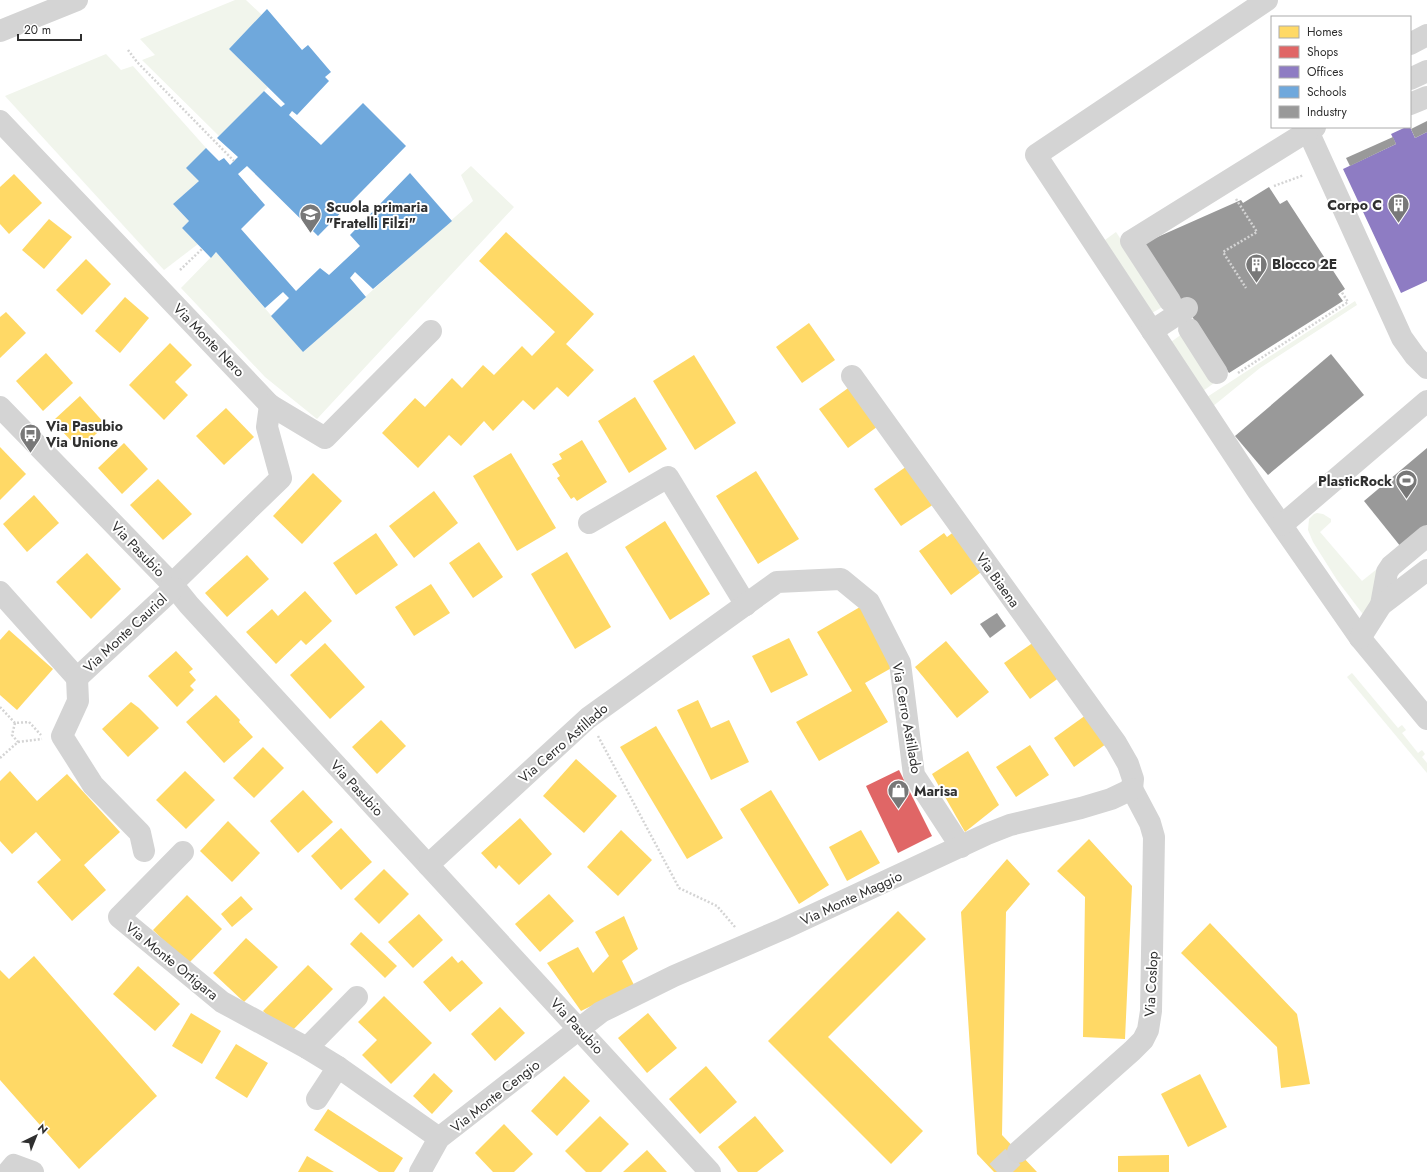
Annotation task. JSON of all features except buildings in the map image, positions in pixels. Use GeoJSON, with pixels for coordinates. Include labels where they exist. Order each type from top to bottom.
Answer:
{"type":"FeatureCollection","features":[{"type":"Feature","properties":{"kind":"street"},"geometry":{"type":"LineString","coordinates":[[0,31],[77,0]]}},
{"type":"Feature","properties":{"kind":"street"},"geometry":{"type":"LineString","coordinates":[[1267,0],[1036,155],[1157,329],[1258,490],[1360,638],[1427,720]]}},
{"type":"Feature","properties":{"kind":"street"},"geometry":{"type":"LineString","coordinates":[[1411,43],[1427,35]]}},
{"type":"Feature","properties":{"kind":"street"},"geometry":{"type":"LineString","coordinates":[[1411,79],[1427,71]]}},
{"type":"Feature","properties":{"kind":"street"},"geometry":{"type":"LineString","coordinates":[[1411,104],[1427,96]]}},
{"type":"Feature","properties":{"kind":"street","name":"Via Monte Nero"},"geometry":{"type":"LineString","coordinates":[[0,121],[270,405],[325,438],[431,331]]}},
{"type":"Feature","properties":{"kind":"street"},"geometry":{"type":"LineString","coordinates":[[1227,373],[1131,241],[1312,129],[1402,338],[1415,356],[1427,368]]}},
{"type":"Feature","properties":{"kind":"street"},"geometry":{"type":"LineString","coordinates":[[1157,329],[1182,313]]}},
{"type":"Feature","properties":{"kind":"street","name":"Via Biaena"},"geometry":{"type":"LineString","coordinates":[[852,376],[1116,743],[1128,764],[1133,779],[1132,789]]}},
{"type":"Feature","properties":{"kind":"street"},"geometry":{"type":"LineString","coordinates":[[1282,525],[1401,412],[1427,401]]}},
{"type":"Feature","properties":{"kind":"street"},"geometry":{"type":"LineString","coordinates":[[173,586],[281,478],[267,427],[270,405]]}},
{"type":"Feature","properties":{"kind":"street","name":"Via Pasubio"},"geometry":{"type":"LineString","coordinates":[[0,407],[173,586],[710,1172]]}},
{"type":"Feature","properties":{"kind":"street"},"geometry":{"type":"LineString","coordinates":[[589,523],[668,477],[746,605]]}},
{"type":"Feature","properties":{"kind":"street"},"geometry":{"type":"LineString","coordinates":[[1381,605],[1387,572],[1391,566],[1427,536]]}},
{"type":"Feature","properties":{"kind":"street"},"geometry":{"type":"LineString","coordinates":[[1360,638],[1381,605],[1427,570]]}},
{"type":"Feature","properties":{"kind":"street","name":"Via Cerro Astillado"},"geometry":{"type":"LineString","coordinates":[[428,865],[588,718],[778,582],[841,579],[869,602],[900,663],[914,775],[961,847]]}},
{"type":"Feature","properties":{"kind":"street","name":"Via Monte Cauriol"},"geometry":{"type":"LineString","coordinates":[[77,678],[173,586]]}},
{"type":"Feature","properties":{"kind":"street","name":"Via Monte Cauriol"},"geometry":{"type":"LineString","coordinates":[[0,592],[77,678],[78,701],[62,736],[93,785],[140,833],[144,851]]}},
{"type":"Feature","properties":{"kind":"street","name":"Via Monte Maggio"},"geometry":{"type":"LineString","coordinates":[[580,1029],[601,1012],[674,976],[750,944],[987,834],[1010,825],[1081,808],[1111,799],[1132,789]]}},
{"type":"Feature","properties":{"kind":"street","name":"Via Coslop"},"geometry":{"type":"LineString","coordinates":[[1018,1152],[1144,1040],[1148,1030],[1151,1011],[1153,972],[1154,837],[1150,823],[1132,789]]}},
{"type":"Feature","properties":{"kind":"street","name":"Via Monte Ortigara"},"geometry":{"type":"LineString","coordinates":[[183,852],[119,917],[222,1002],[307,1048],[338,1067],[439,1138]]}},
{"type":"Feature","properties":{"kind":"street"},"geometry":{"type":"LineString","coordinates":[[307,1048],[357,997]]}},
{"type":"Feature","properties":{"kind":"street","name":"Via Monte Cengio"},"geometry":{"type":"LineString","coordinates":[[420,1172],[439,1138],[580,1029]]}},
{"type":"Feature","properties":{"kind":"street"},"geometry":{"type":"LineString","coordinates":[[316,1099],[338,1067]]}},
{"type":"Feature","properties":{"kind":"street"},"geometry":{"type":"LineString","coordinates":[[8,1172],[14,1165],[33,1172]]}},
{"type":"Feature","properties":{"kind":"path"},"geometry":{"type":"LineString","coordinates":[[128,50],[137,62],[234,161]]}},
{"type":"Feature","properties":{"kind":"path"},"geometry":{"type":"LineString","coordinates":[[1238,201],[1257,232],[1223,252],[1246,288]]}},
{"type":"Feature","properties":{"kind":"path"},"geometry":{"type":"LineString","coordinates":[[180,270],[202,249]]}},
{"type":"Feature","properties":{"kind":"path"},"geometry":{"type":"LineString","coordinates":[[1227,373],[1348,302],[1341,291]]}},
{"type":"Feature","properties":{"kind":"path"},"geometry":{"type":"LineString","coordinates":[[0,707],[15,723]]}},
{"type":"Feature","properties":{"kind":"path"},"geometry":{"type":"LineString","coordinates":[[588,718],[680,888],[717,906],[750,944]]}},
{"type":"Feature","properties":{"kind":"path"},"geometry":{"type":"LineString","coordinates":[[0,758],[18,742],[44,738],[29,722],[15,723]]}},
{"type":"Feature","properties":{"kind":"path"},"geometry":{"type":"LineString","coordinates":[[15,723],[12,735],[18,742]]}},
{"type":"Feature","properties":{"kind":"shaded area"},"geometry":{"type":"Polygon","coordinates":[[[235,0],[246,0],[262,15],[229,49],[268,87],[219,136],[142,60],[155,55],[140,39],[235,0]]]}},
{"type":"Feature","properties":{"kind":"shaded area"},"geometry":{"type":"Polygon","coordinates":[[[106,54],[121,70],[133,66],[206,148],[199,181],[173,204],[189,221],[182,228],[198,244],[164,270],[5,96],[106,54]]]}},
{"type":"Feature","properties":{"kind":"shaded area"},"geometry":{"type":"Polygon","coordinates":[[[471,166],[514,207],[317,419],[265,377],[181,288],[216,252],[303,352],[473,201],[461,175],[471,166]]]}},
{"type":"Feature","properties":{"kind":"shaded area"},"geometry":{"type":"Polygon","coordinates":[[[1116,232],[1164,306],[1152,313],[1105,240],[1116,232]]]}},
{"type":"Feature","properties":{"kind":"shaded area"},"geometry":{"type":"Polygon","coordinates":[[[1355,301],[1357,305],[1260,368],[1212,407],[1207,397],[1355,301]]]}},
{"type":"Feature","properties":{"kind":"shaded area"},"geometry":{"type":"Polygon","coordinates":[[[1182,334],[1214,383],[1203,391],[1171,342],[1182,334]]]}},
{"type":"Feature","properties":{"kind":"shaded area"},"geometry":{"type":"Polygon","coordinates":[[[1317,513],[1323,514],[1331,519],[1331,522],[1320,532],[1362,581],[1382,565],[1381,596],[1365,617],[1337,580],[1313,542],[1308,530],[1309,519],[1317,513]]]}},
{"type":"Feature","properties":{"kind":"shaded area"},"geometry":{"type":"Polygon","coordinates":[[[1352,673],[1398,728],[1402,725],[1406,730],[1402,733],[1418,753],[1422,750],[1425,754],[1422,757],[1427,763],[1427,773],[1347,677],[1352,673]]]}},
{"type":"Feature","properties":{"kind":"tunnel"},"geometry":{"type":"LineString","coordinates":[[997,1172],[1018,1152]]}},
{"type":"Feature","properties":{"kind":"place","name":"Corpo C"},"geometry":{"type":"Point","coordinates":[1398,224]}},
{"type":"Feature","properties":{"kind":"place","name":"Scuola primaria \"Fratelli Filzi\""},"geometry":{"type":"Point","coordinates":[310,234]}},
{"type":"Feature","properties":{"kind":"place","name":"Blocco 2E"},"geometry":{"type":"Point","coordinates":[1256,284]}},
{"type":"Feature","properties":{"kind":"place","name":"Via Pasubio Via Unione"},"geometry":{"type":"Point","coordinates":[31,454]}},
{"type":"Feature","properties":{"kind":"place","name":"PlasticRock"},"geometry":{"type":"Point","coordinates":[1407,500]}},
{"type":"Feature","properties":{"kind":"place","name":"Marisa"},"geometry":{"type":"Point","coordinates":[899,810]}}]}
